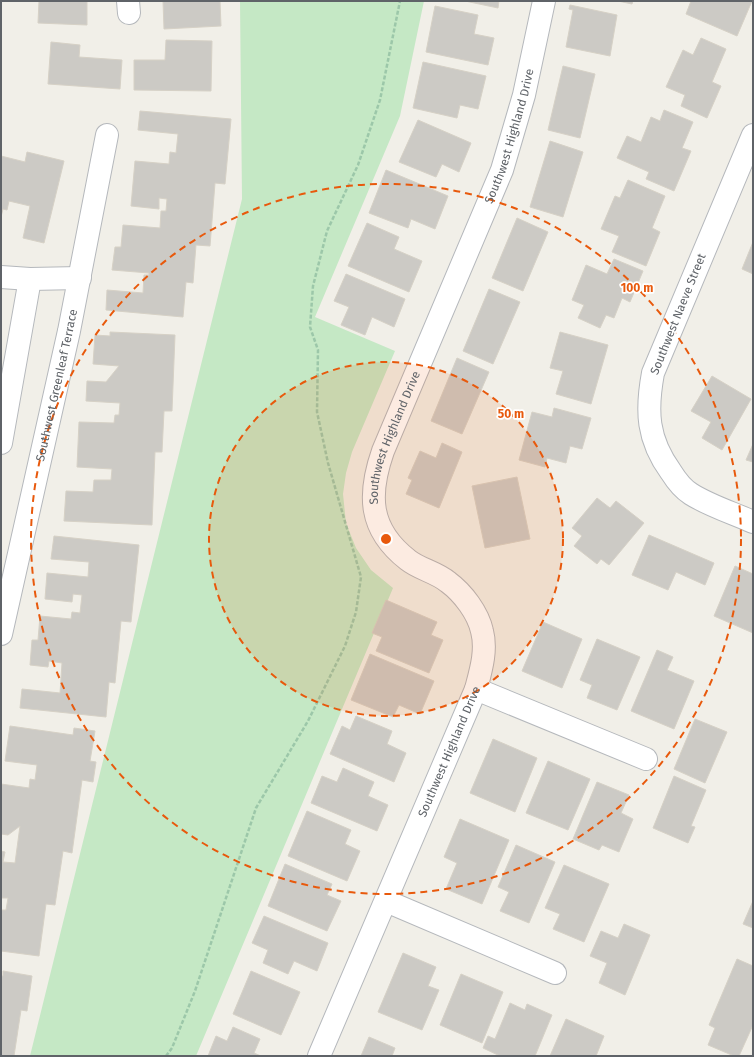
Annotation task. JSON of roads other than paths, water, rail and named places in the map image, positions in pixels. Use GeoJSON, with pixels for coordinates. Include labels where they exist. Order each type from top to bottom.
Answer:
{"type":"FeatureCollection","features":[{"type":"Feature","properties":{"kind":"street","name":"Southwest Highland Drive"},"geometry":{"type":"LineString","coordinates":[[319,1056],[476,689],[483,659],[482,632],[474,611],[448,581],[408,560],[388,540],[378,525],[373,492],[375,474],[383,451],[502,170],[524,95],[544,1]]}},
{"type":"Feature","properties":{"kind":"street","name":"Southwest Greenleaf Terrace"},"geometry":{"type":"LineString","coordinates":[[1,634],[80,278],[107,135]]}},
{"type":"Feature","properties":{"kind":"street","name":"Southwest Naeve Street"},"geometry":{"type":"LineString","coordinates":[[751,145],[653,373],[649,395],[648,414],[652,434],[658,451],[678,482],[691,494],[753,522]]}},
{"type":"Feature","properties":{"kind":"street"},"geometry":{"type":"LineString","coordinates":[[1,278],[80,278]]}},
{"type":"Feature","properties":{"kind":"street"},"geometry":{"type":"LineString","coordinates":[[1,443],[30,279]]}},
{"type":"Feature","properties":{"kind":"street"},"geometry":{"type":"LineString","coordinates":[[476,689],[646,759]]}},
{"type":"Feature","properties":{"kind":"street"},"geometry":{"type":"LineString","coordinates":[[386,901],[556,973]]}}]}
